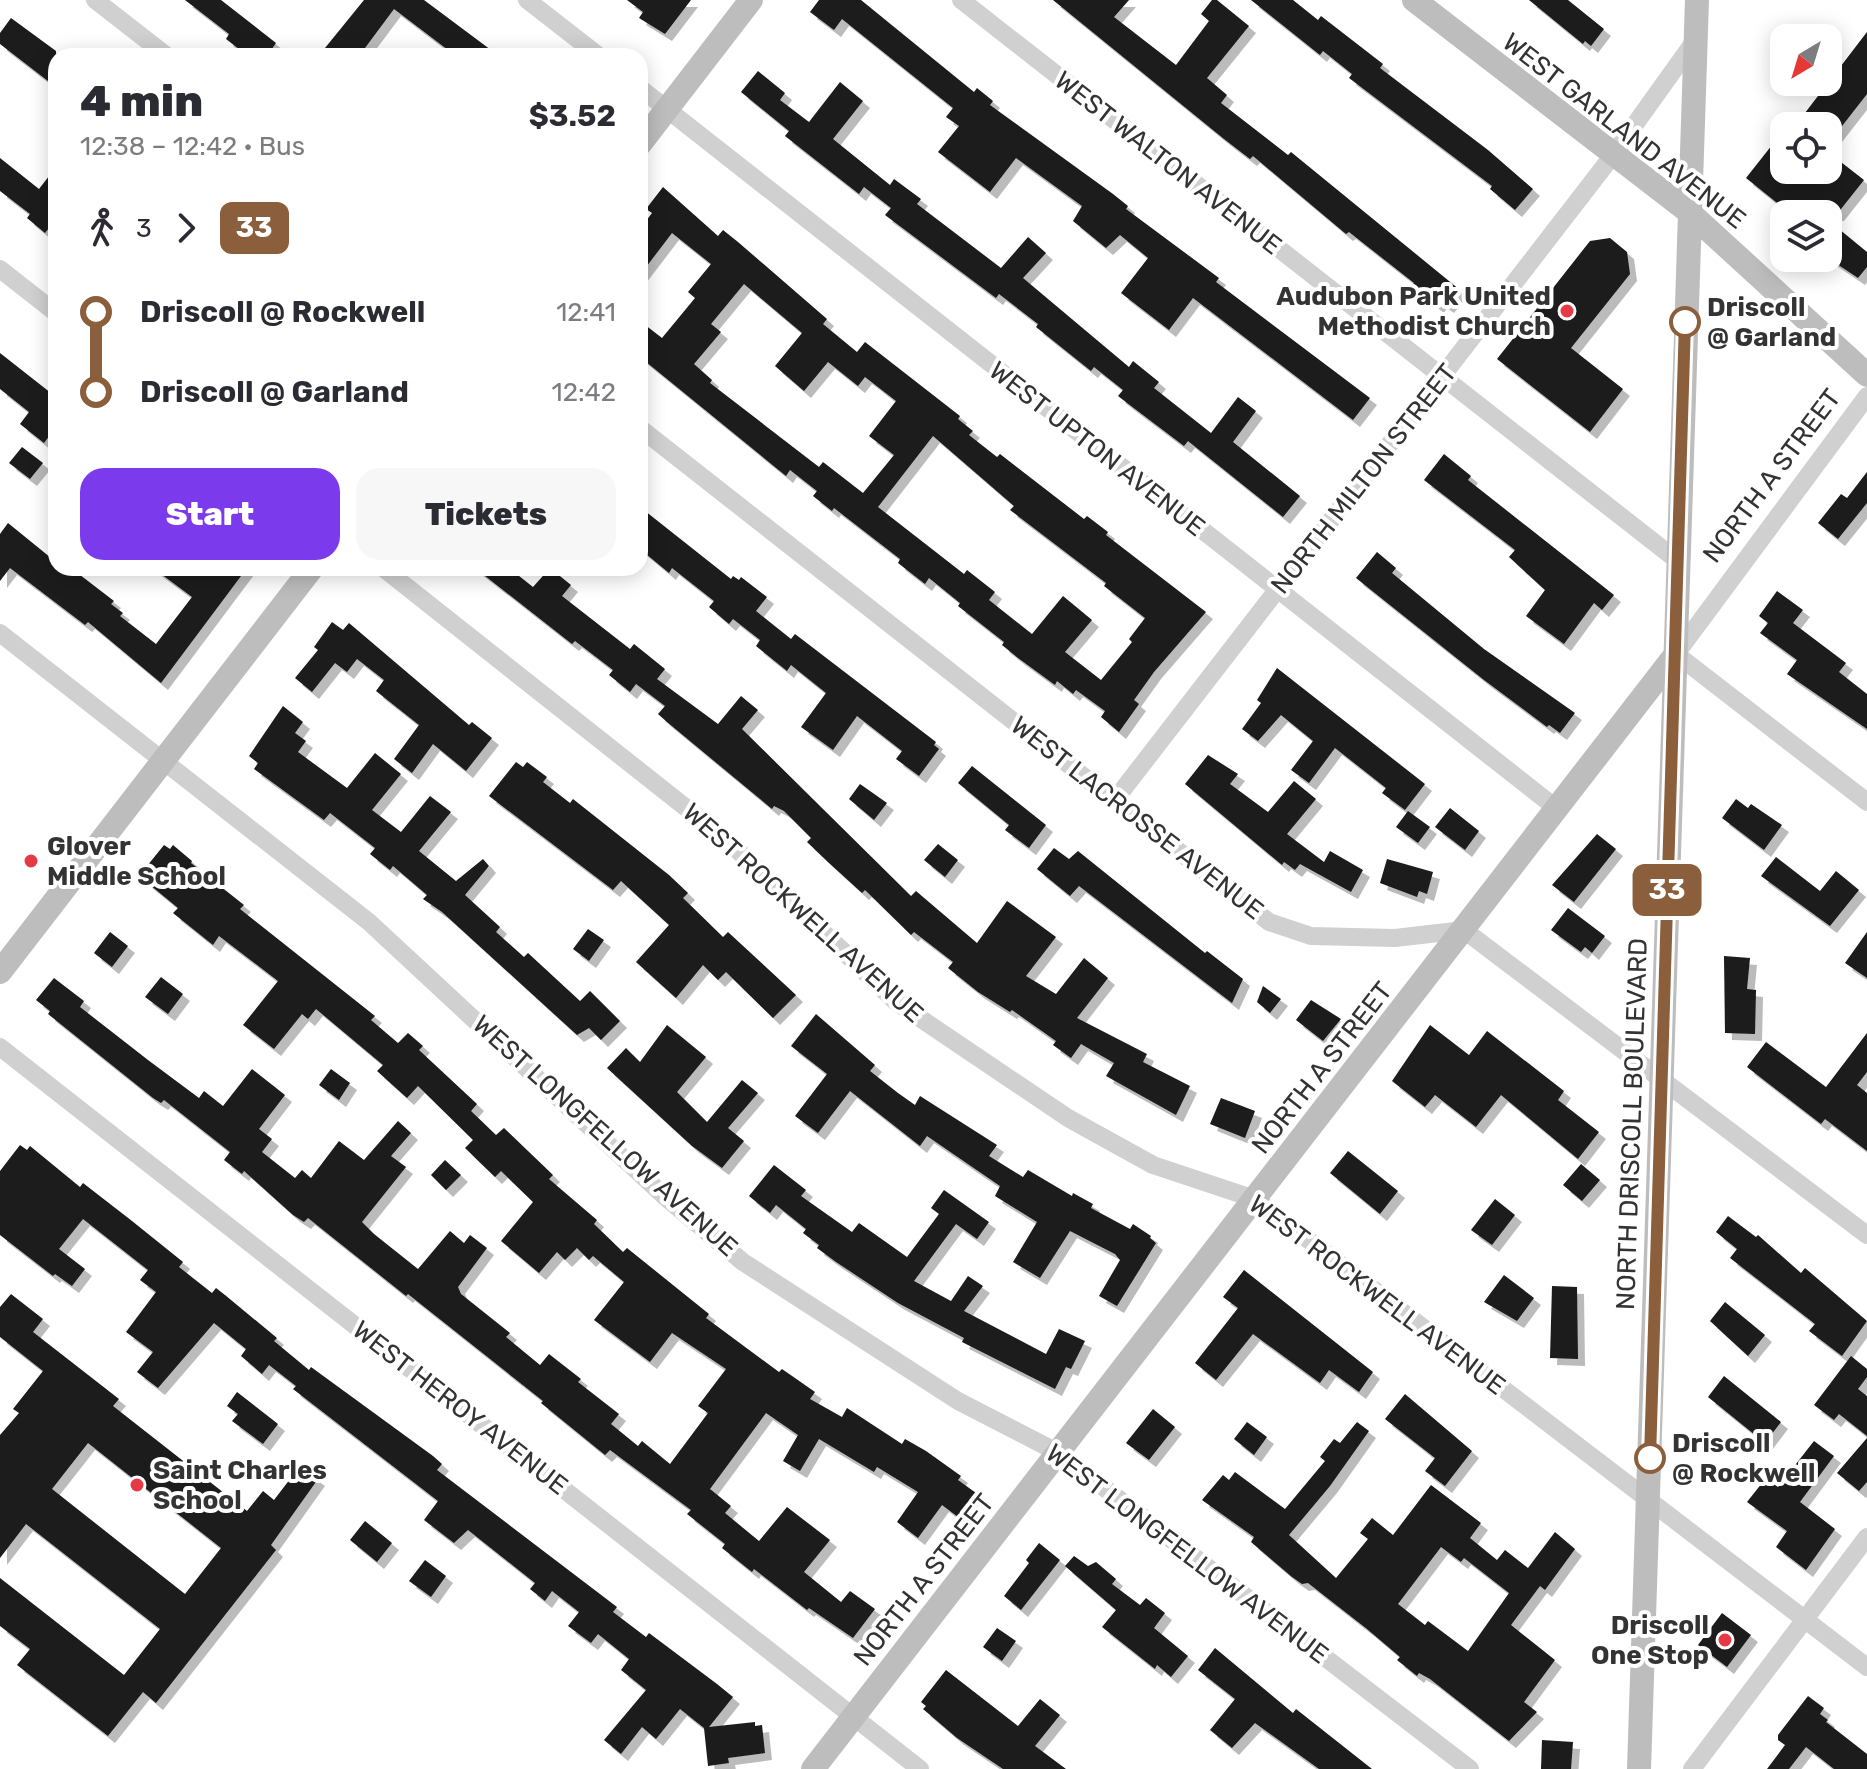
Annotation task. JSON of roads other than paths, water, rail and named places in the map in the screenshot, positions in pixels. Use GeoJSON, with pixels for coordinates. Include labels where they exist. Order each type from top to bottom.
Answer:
{"type":"FeatureCollection","features":[{"type":"Feature","properties":{"kind":"main road"},"geometry":{"type":"LineString","coordinates":[[648,134],[751,0]]}},
{"type":"Feature","properties":{"kind":"main road","name":"WEST GARLAND AVENUE"},"geometry":{"type":"LineString","coordinates":[[1414,0],[1689,212],[1867,375]]}},
{"type":"Feature","properties":{"kind":"main road","name":"NORTH DRISCOLL BOULEVARD"},"geometry":{"type":"LineString","coordinates":[[1639,1769],[1697,0]]}},
{"type":"Feature","properties":{"kind":"main road"},"geometry":{"type":"LineString","coordinates":[[0,972],[306,576]]}},
{"type":"Feature","properties":{"kind":"main road","name":"NORTH A STREET"},"geometry":{"type":"LineString","coordinates":[[813,1769],[1676,654]]}},
{"type":"Feature","properties":{"kind":"street"},"geometry":{"type":"LineString","coordinates":[[95,0],[157,48]]}},
{"type":"Feature","properties":{"kind":"street"},"geometry":{"type":"LineString","coordinates":[[527,0],[589,48]]}},
{"type":"Feature","properties":{"kind":"street","name":"WEST WALTON AVENUE"},"geometry":{"type":"LineString","coordinates":[[961,0],[1678,561]]}},
{"type":"Feature","properties":{"kind":"street","name":"NORTH MILTON STREET"},"geometry":{"type":"LineString","coordinates":[[1114,801],[1613,155],[1696,39]]}},
{"type":"Feature","properties":{"kind":"street","name":"WEST UPTON AVENUE"},"geometry":{"type":"LineString","coordinates":[[648,94],[1277,592],[1556,808]]}},
{"type":"Feature","properties":{"kind":"street"},"geometry":{"type":"LineString","coordinates":[[0,269],[48,307]]}},
{"type":"Feature","properties":{"kind":"street","name":"NORTH A STREET"},"geometry":{"type":"LineString","coordinates":[[1676,654],[1867,396]]}},
{"type":"Feature","properties":{"kind":"street","name":"WEST LACROSSE AVENUE"},"geometry":{"type":"LineString","coordinates":[[648,434],[1269,922],[1311,936],[1395,938],[1464,930]]}},
{"type":"Feature","properties":{"kind":"street","name":"WEST ROCKWELL AVENUE"},"geometry":{"type":"LineString","coordinates":[[393,576],[728,841],[896,1002],[1068,1118],[1141,1158],[1255,1199],[1867,1667]]}},
{"type":"Feature","properties":{"kind":"street","name":"WEST LONGFELLOW AVENUE"},"geometry":{"type":"LineString","coordinates":[[0,633],[390,940],[663,1195],[743,1262],[958,1401],[1059,1453],[1470,1769]]}},
{"type":"Feature","properties":{"kind":"street"},"geometry":{"type":"LineString","coordinates":[[1676,654],[1867,802]]}},
{"type":"Feature","properties":{"kind":"street"},"geometry":{"type":"LineString","coordinates":[[1464,930],[1867,1235]]}},
{"type":"Feature","properties":{"kind":"street","name":"WEST HEROY AVENUE"},"geometry":{"type":"LineString","coordinates":[[0,1047],[920,1769]]}},
{"type":"Feature","properties":{"kind":"street"},"geometry":{"type":"LineString","coordinates":[[1692,1769],[1867,1537]]}},
{"type":"Feature","properties":{"kind":"place","name":"Audubon Park United Methodist Church"},"geometry":{"type":"Point","coordinates":[1567,311]}},
{"type":"Feature","properties":{"kind":"place","name":"Driscoll @ Garland"},"geometry":{"type":"Point","coordinates":[1685,322]}},
{"type":"Feature","properties":{"kind":"place","name":"Glover Middle School"},"geometry":{"type":"Point","coordinates":[31,861]}},
{"type":"Feature","properties":{"kind":"place","name":"Driscoll @ Rockwell"},"geometry":{"type":"Point","coordinates":[1650,1458]}},
{"type":"Feature","properties":{"kind":"place","name":"Saint Charles School"},"geometry":{"type":"Point","coordinates":[137,1485]}},
{"type":"Feature","properties":{"kind":"place","name":"Driscoll One Stop"},"geometry":{"type":"Point","coordinates":[1725,1640]}}]}
